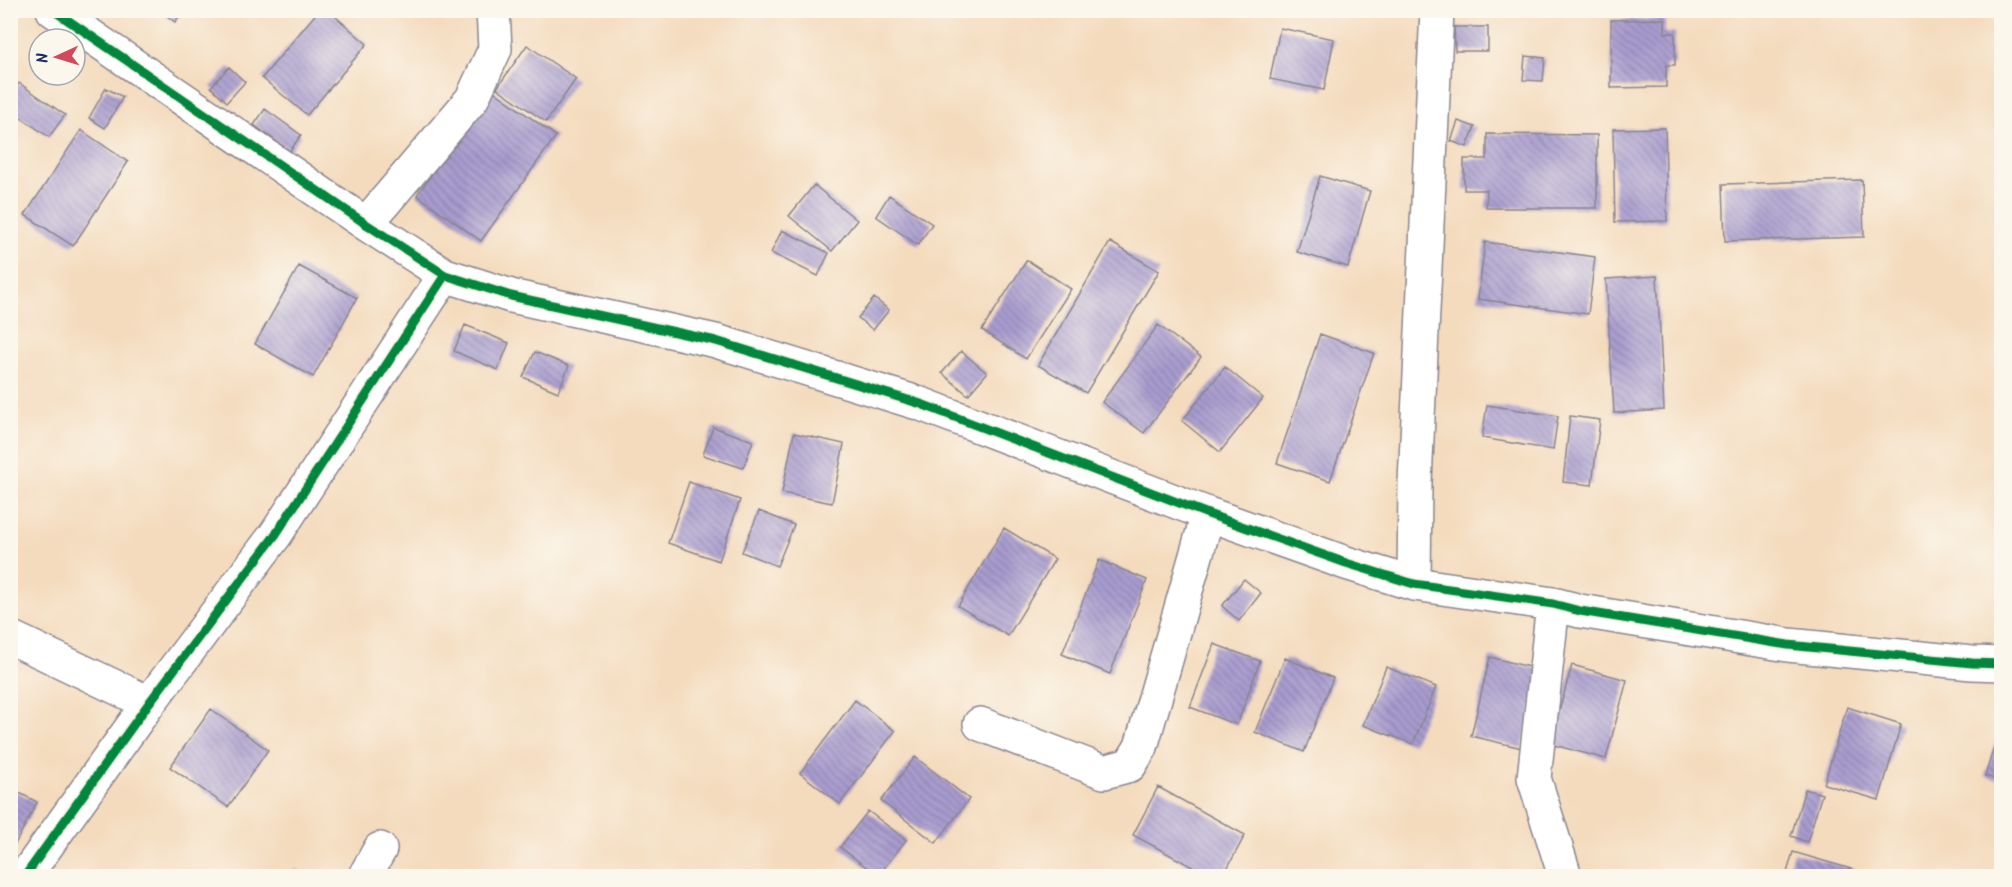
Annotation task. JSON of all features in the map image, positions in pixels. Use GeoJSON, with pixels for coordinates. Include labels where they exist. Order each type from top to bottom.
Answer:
{"type":"FeatureCollection","features":[{"type":"Feature","properties":{"kind":"street"},"geometry":{"type":"LineString","coordinates":[[53,10],[366,224],[445,275],[511,297],[716,341],[921,404],[1208,514],[1346,563],[1414,584],[1553,604],[1580,611],[1788,645],[2001,664]]}},
{"type":"Feature","properties":{"kind":"street"},"geometry":{"type":"LineString","coordinates":[[366,224],[472,99],[495,49],[493,10]]}},
{"type":"Feature","properties":{"kind":"street"},"geometry":{"type":"LineString","coordinates":[[1414,584],[1415,482],[1437,10]]}},
{"type":"Feature","properties":{"kind":"street"},"geometry":{"type":"LineString","coordinates":[[25,876],[149,703],[276,534],[445,275]]}},
{"type":"Feature","properties":{"kind":"street"},"geometry":{"type":"LineString","coordinates":[[980,724],[1104,772],[1130,765],[1141,747],[1208,514]]}},
{"type":"Feature","properties":{"kind":"street"},"geometry":{"type":"LineString","coordinates":[[1553,604],[1534,778],[1565,876]]}},
{"type":"Feature","properties":{"kind":"street"},"geometry":{"type":"LineString","coordinates":[[10,638],[149,703]]}},
{"type":"Feature","properties":{"kind":"building"},"geometry":{"type":"Polygon","coordinates":[[[159,10],[184,10],[175,22],[159,10]]]}},
{"type":"Feature","properties":{"kind":"building"},"geometry":{"type":"Polygon","coordinates":[[[319,10],[328,10],[367,44],[307,115],[262,78],[319,10]]]}},
{"type":"Feature","properties":{"kind":"building"},"geometry":{"type":"Polygon","coordinates":[[[1665,19],[1665,33],[1675,33],[1675,65],[1666,65],[1666,87],[1611,88],[1611,20],[1665,19]]]}},
{"type":"Feature","properties":{"kind":"building"},"geometry":{"type":"Polygon","coordinates":[[[1454,27],[1488,27],[1488,51],[1455,51],[1454,27]]]}},
{"type":"Feature","properties":{"kind":"building"},"geometry":{"type":"Polygon","coordinates":[[[1280,28],[1334,39],[1324,90],[1270,79],[1280,28]]]}},
{"type":"Feature","properties":{"kind":"building"},"geometry":{"type":"Polygon","coordinates":[[[527,45],[576,79],[546,122],[497,88],[527,45]]]}},
{"type":"Feature","properties":{"kind":"building"},"geometry":{"type":"Polygon","coordinates":[[[1525,56],[1545,58],[1543,81],[1523,80],[1525,56]]]}},
{"type":"Feature","properties":{"kind":"building"},"geometry":{"type":"Polygon","coordinates":[[[229,67],[245,82],[227,102],[211,87],[229,67]]]}},
{"type":"Feature","properties":{"kind":"building"},"geometry":{"type":"Polygon","coordinates":[[[19,83],[65,115],[49,137],[10,110],[10,95],[19,83]]]}},
{"type":"Feature","properties":{"kind":"building"},"geometry":{"type":"Polygon","coordinates":[[[106,88],[123,97],[105,128],[89,118],[106,88]]]}},
{"type":"Feature","properties":{"kind":"building"},"geometry":{"type":"Polygon","coordinates":[[[492,90],[556,136],[481,241],[417,195],[492,90]]]}},
{"type":"Feature","properties":{"kind":"building"},"geometry":{"type":"Polygon","coordinates":[[[265,109],[301,135],[290,151],[254,125],[265,109]]]}},
{"type":"Feature","properties":{"kind":"building"},"geometry":{"type":"Polygon","coordinates":[[[1458,121],[1475,127],[1467,147],[1451,141],[1458,121]]]}},
{"type":"Feature","properties":{"kind":"building"},"geometry":{"type":"Polygon","coordinates":[[[1665,128],[1667,221],[1615,222],[1613,129],[1665,128]]]}},
{"type":"Feature","properties":{"kind":"building"},"geometry":{"type":"Polygon","coordinates":[[[81,130],[128,162],[73,246],[25,215],[81,130]]]}},
{"type":"Feature","properties":{"kind":"building"},"geometry":{"type":"Polygon","coordinates":[[[1487,134],[1597,135],[1597,208],[1486,208],[1487,190],[1464,190],[1464,159],[1487,159],[1487,134]]]}},
{"type":"Feature","properties":{"kind":"building"},"geometry":{"type":"Polygon","coordinates":[[[1320,176],[1370,191],[1348,267],[1297,252],[1320,176]]]}},
{"type":"Feature","properties":{"kind":"building"},"geometry":{"type":"Polygon","coordinates":[[[1862,180],[1864,237],[1725,241],[1723,184],[1862,180]]]}},
{"type":"Feature","properties":{"kind":"building"},"geometry":{"type":"Polygon","coordinates":[[[814,185],[857,220],[832,251],[789,216],[814,185]]]}},
{"type":"Feature","properties":{"kind":"building"},"geometry":{"type":"Polygon","coordinates":[[[889,195],[932,224],[918,245],[876,216],[889,195]]]}},
{"type":"Feature","properties":{"kind":"building"},"geometry":{"type":"Polygon","coordinates":[[[782,230],[829,253],[818,276],[771,253],[782,230]]]}},
{"type":"Feature","properties":{"kind":"building"},"geometry":{"type":"Polygon","coordinates":[[[1110,242],[1159,271],[1086,393],[1038,365],[1110,242]]]}},
{"type":"Feature","properties":{"kind":"building"},"geometry":{"type":"Polygon","coordinates":[[[1485,242],[1595,257],[1588,314],[1478,299],[1485,242]]]}},
{"type":"Feature","properties":{"kind":"building"},"geometry":{"type":"Polygon","coordinates":[[[1027,260],[1071,289],[1026,359],[982,330],[1027,260]]]}},
{"type":"Feature","properties":{"kind":"building"},"geometry":{"type":"Polygon","coordinates":[[[299,266],[357,298],[313,377],[255,344],[299,266]]]}},
{"type":"Feature","properties":{"kind":"building"},"geometry":{"type":"Polygon","coordinates":[[[1657,276],[1664,410],[1614,413],[1606,279],[1657,276]]]}},
{"type":"Feature","properties":{"kind":"building"},"geometry":{"type":"Polygon","coordinates":[[[874,298],[889,310],[873,330],[858,318],[874,298]]]}},
{"type":"Feature","properties":{"kind":"building"},"geometry":{"type":"Polygon","coordinates":[[[465,325],[509,343],[498,370],[454,351],[465,325]]]}},
{"type":"Feature","properties":{"kind":"building"},"geometry":{"type":"Polygon","coordinates":[[[1158,325],[1201,357],[1144,433],[1102,402],[1158,325]]]}},
{"type":"Feature","properties":{"kind":"building"},"geometry":{"type":"Polygon","coordinates":[[[1320,334],[1374,353],[1330,481],[1277,463],[1320,334]]]}},
{"type":"Feature","properties":{"kind":"building"},"geometry":{"type":"Polygon","coordinates":[[[961,351],[987,373],[968,395],[942,373],[961,351]]]}},
{"type":"Feature","properties":{"kind":"building"},"geometry":{"type":"Polygon","coordinates":[[[535,352],[569,366],[558,392],[523,377],[535,352]]]}},
{"type":"Feature","properties":{"kind":"building"},"geometry":{"type":"Polygon","coordinates":[[[1225,367],[1263,398],[1220,452],[1182,421],[1225,367]]]}},
{"type":"Feature","properties":{"kind":"building"},"geometry":{"type":"Polygon","coordinates":[[[1487,405],[1558,416],[1553,450],[1482,438],[1487,405]]]}},
{"type":"Feature","properties":{"kind":"building"},"geometry":{"type":"Polygon","coordinates":[[[1570,416],[1600,420],[1592,485],[1563,482],[1570,416]]]}},
{"type":"Feature","properties":{"kind":"building"},"geometry":{"type":"Polygon","coordinates":[[[713,427],[753,441],[743,468],[703,455],[713,427]]]}},
{"type":"Feature","properties":{"kind":"building"},"geometry":{"type":"Polygon","coordinates":[[[794,433],[844,444],[832,503],[782,493],[794,433]]]}},
{"type":"Feature","properties":{"kind":"building"},"geometry":{"type":"Polygon","coordinates":[[[689,482],[740,500],[719,561],[668,543],[689,482]]]}},
{"type":"Feature","properties":{"kind":"building"},"geometry":{"type":"Polygon","coordinates":[[[759,511],[794,525],[777,566],[742,552],[759,511]]]}},
{"type":"Feature","properties":{"kind":"building"},"geometry":{"type":"Polygon","coordinates":[[[1004,528],[1055,559],[1008,636],[958,606],[1004,528]]]}},
{"type":"Feature","properties":{"kind":"building"},"geometry":{"type":"Polygon","coordinates":[[[1099,560],[1147,580],[1110,674],[1062,654],[1099,560]]]}},
{"type":"Feature","properties":{"kind":"building"},"geometry":{"type":"Polygon","coordinates":[[[1244,579],[1261,593],[1239,621],[1222,606],[1244,579]]]}},
{"type":"Feature","properties":{"kind":"building"},"geometry":{"type":"Polygon","coordinates":[[[1214,644],[1260,661],[1237,725],[1190,707],[1214,644]]]}},
{"type":"Feature","properties":{"kind":"building"},"geometry":{"type":"Polygon","coordinates":[[[1490,657],[1541,670],[1522,748],[1471,736],[1490,657]]]}},
{"type":"Feature","properties":{"kind":"building"},"geometry":{"type":"Polygon","coordinates":[[[1285,658],[1333,678],[1304,752],[1255,732],[1285,658]]]}},
{"type":"Feature","properties":{"kind":"building"},"geometry":{"type":"Polygon","coordinates":[[[1572,665],[1627,680],[1606,759],[1550,744],[1572,665]]]}},
{"type":"Feature","properties":{"kind":"building"},"geometry":{"type":"Polygon","coordinates":[[[1386,667],[1436,687],[1413,744],[1363,725],[1386,667]]]}},
{"type":"Feature","properties":{"kind":"building"},"geometry":{"type":"Polygon","coordinates":[[[855,700],[895,731],[840,804],[800,773],[855,700]]]}},
{"type":"Feature","properties":{"kind":"building"},"geometry":{"type":"Polygon","coordinates":[[[1847,707],[1901,724],[1879,800],[1824,784],[1847,707]]]}},
{"type":"Feature","properties":{"kind":"building"},"geometry":{"type":"Polygon","coordinates":[[[211,709],[268,750],[228,807],[170,767],[211,709]]]}},
{"type":"Feature","properties":{"kind":"building"},"geometry":{"type":"Polygon","coordinates":[[[2002,726],[2002,781],[1985,776],[2002,726]]]}},
{"type":"Feature","properties":{"kind":"building"},"geometry":{"type":"Polygon","coordinates":[[[915,757],[969,799],[936,843],[881,801],[915,757]]]}},
{"type":"Feature","properties":{"kind":"building"},"geometry":{"type":"Polygon","coordinates":[[[1158,787],[1245,835],[1223,876],[1209,876],[1133,835],[1158,787]]]}},
{"type":"Feature","properties":{"kind":"building"},"geometry":{"type":"Polygon","coordinates":[[[10,788],[37,802],[10,854],[10,788]]]}},
{"type":"Feature","properties":{"kind":"building"},"geometry":{"type":"Polygon","coordinates":[[[1805,789],[1822,794],[1807,842],[1791,836],[1805,789]]]}},
{"type":"Feature","properties":{"kind":"building"},"geometry":{"type":"Polygon","coordinates":[[[868,811],[906,840],[878,876],[840,847],[868,811]]]}},
{"type":"Feature","properties":{"kind":"building"},"geometry":{"type":"Polygon","coordinates":[[[1793,852],[1858,871],[1856,876],[1786,876],[1793,852]]]}},
{"type":"Feature","properties":{"kind":"building"},"geometry":{"type":"Polygon","coordinates":[[[295,869],[308,876],[291,876],[295,869]]]}},
{"type":"Feature","properties":{"kind":"building"},"geometry":{"type":"Polygon","coordinates":[[[1514,870],[1536,876],[1512,876],[1514,870]]]}},
{"type":"Feature","properties":{"kind":"cycle path"},"geometry":{"type":"LineString","coordinates":[[53,10],[366,224],[445,275],[511,296],[716,341],[921,404],[1208,514],[1346,563],[1414,584],[1553,604],[1580,611],[1788,645],[2002,664]]}},
{"type":"Feature","properties":{"kind":"cycle path"},"geometry":{"type":"LineString","coordinates":[[25,876],[149,703],[276,534],[445,275]]}}]}
